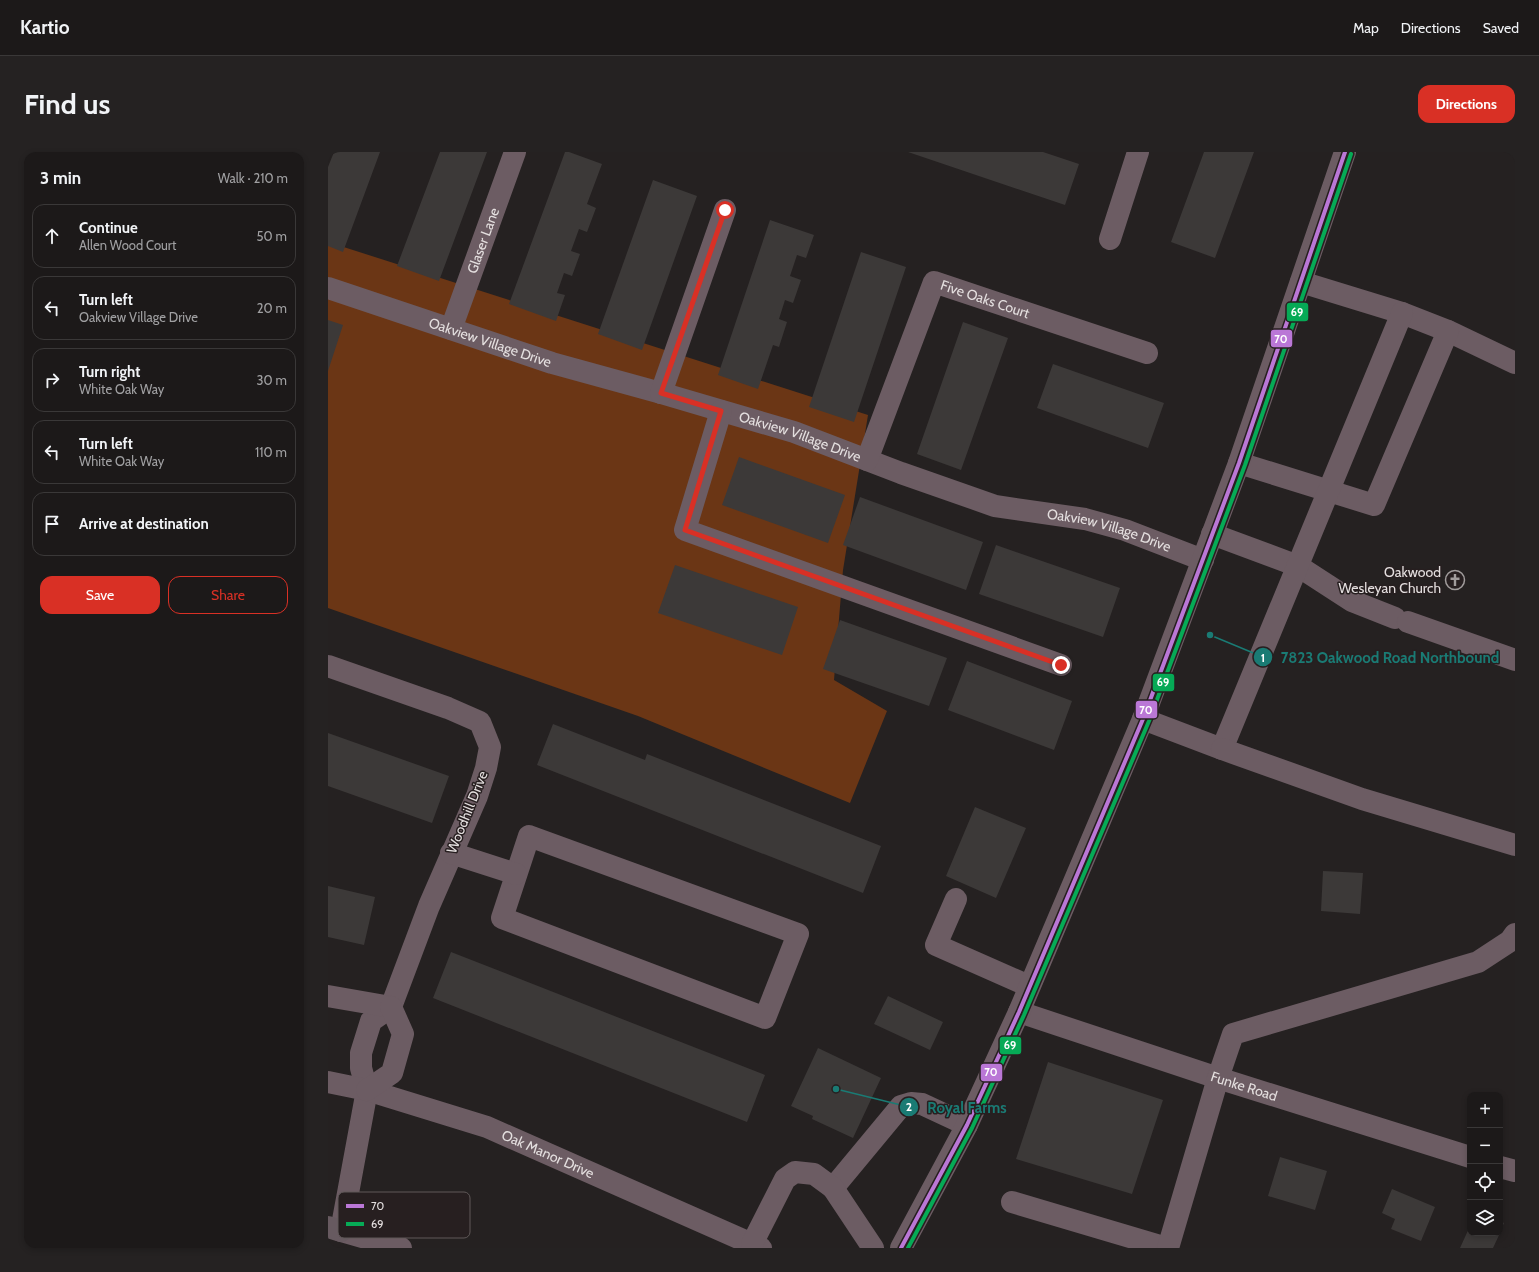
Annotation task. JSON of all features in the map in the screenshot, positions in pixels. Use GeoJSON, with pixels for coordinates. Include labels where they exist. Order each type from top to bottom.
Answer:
{"type":"FeatureCollection","features":[{"type":"Feature","properties":{"kind":"street","name":"Glaser Lane"},"geometry":{"type":"LineString","coordinates":[[451,329],[515,152]]}},
{"type":"Feature","properties":{"kind":"street"},"geometry":{"type":"LineString","coordinates":[[1110,239],[1138,152]]}},
{"type":"Feature","properties":{"kind":"street"},"geometry":{"type":"LineString","coordinates":[[901,1248],[967,1125],[1019,1012],[1143,719],[1240,463],[1345,152]]}},
{"type":"Feature","properties":{"kind":"street"},"geometry":{"type":"LineString","coordinates":[[661,393],[725,210]]}},
{"type":"Feature","properties":{"kind":"street","name":"Five Oaks Court"},"geometry":{"type":"LineString","coordinates":[[866,460],[934,282],[1147,353]]}},
{"type":"Feature","properties":{"kind":"street"},"geometry":{"type":"LineString","coordinates":[[1301,282],[1402,313],[1448,331],[1515,363]]}},
{"type":"Feature","properties":{"kind":"street","name":"Oakview Village Drive"},"geometry":{"type":"LineString","coordinates":[[328,288],[552,363],[794,432],[866,460],[995,506],[1061,514],[1085,519],[1125,530],[1203,560]]}},
{"type":"Feature","properties":{"kind":"street"},"geometry":{"type":"LineString","coordinates":[[1222,749],[1402,313]]}},
{"type":"Feature","properties":{"kind":"street"},"geometry":{"type":"LineString","coordinates":[[1240,463],[1374,505],[1448,331]]}},
{"type":"Feature","properties":{"kind":"street"},"geometry":{"type":"LineString","coordinates":[[721,411],[685,530],[1061,665]]}},
{"type":"Feature","properties":{"kind":"street"},"geometry":{"type":"LineString","coordinates":[[1212,534],[1298,566],[1352,601],[1515,660]]}},
{"type":"Feature","properties":{"kind":"street","name":"Woodhill Drive"},"geometry":{"type":"LineString","coordinates":[[328,666],[448,708],[480,722],[490,747],[486,768],[477,796],[429,906],[391,1008]]}},
{"type":"Feature","properties":{"kind":"street"},"geometry":{"type":"LineString","coordinates":[[1143,719],[1362,799],[1515,844]]}},
{"type":"Feature","properties":{"kind":"street"},"geometry":{"type":"LineString","coordinates":[[529,836],[798,934],[765,1018],[502,918],[516,874],[529,836]]}},
{"type":"Feature","properties":{"kind":"street"},"geometry":{"type":"LineString","coordinates":[[451,853],[516,874]]}},
{"type":"Feature","properties":{"kind":"street"},"geometry":{"type":"LineString","coordinates":[[956,899],[936,945],[1029,986]]}},
{"type":"Feature","properties":{"kind":"street"},"geometry":{"type":"LineString","coordinates":[[1012,1202],[1168,1248],[1218,1078],[1233,1034],[1478,962],[1510,941],[1515,934]]}},
{"type":"Feature","properties":{"kind":"street"},"geometry":{"type":"LineString","coordinates":[[328,996],[391,1008]]}},
{"type":"Feature","properties":{"kind":"street"},"geometry":{"type":"LineString","coordinates":[[367,1090],[392,1073],[403,1034],[391,1008]]}},
{"type":"Feature","properties":{"kind":"street"},"geometry":{"type":"LineString","coordinates":[[344,1192],[367,1090],[361,1068],[361,1054],[371,1021],[391,1008]]}},
{"type":"Feature","properties":{"kind":"street","name":"Funke Road"},"geometry":{"type":"LineString","coordinates":[[1019,1012],[1218,1078],[1467,1156]]}},
{"type":"Feature","properties":{"kind":"street","name":"Oak Manor Drive"},"geometry":{"type":"LineString","coordinates":[[328,1082],[367,1090],[487,1127],[757,1246]]}},
{"type":"Feature","properties":{"kind":"street"},"geometry":{"type":"LineString","coordinates":[[833,1188],[901,1106],[911,1103],[922,1104],[967,1125]]}},
{"type":"Feature","properties":{"kind":"street"},"geometry":{"type":"LineString","coordinates":[[1503,1168],[1515,1172]]}},
{"type":"Feature","properties":{"kind":"street"},"geometry":{"type":"LineString","coordinates":[[757,1246],[785,1179],[796,1172],[814,1174],[833,1188],[873,1248]]}},
{"type":"Feature","properties":{"kind":"street"},"geometry":{"type":"LineString","coordinates":[[335,1229],[338,1216]]}},
{"type":"Feature","properties":{"kind":"street"},"geometry":{"type":"LineString","coordinates":[[366,1238],[401,1248]]}},
{"type":"Feature","properties":{"kind":"shaded area"},"geometry":{"type":"Polygon","coordinates":[[[328,242],[868,415],[843,570],[834,680],[887,711],[850,803],[638,716],[328,608],[328,242]]]}},
{"type":"Feature","properties":{"kind":"building"},"geometry":{"type":"Polygon","coordinates":[[[334,152],[380,152],[343,252],[328,246],[328,167],[334,152]]]}},
{"type":"Feature","properties":{"kind":"building"},"geometry":{"type":"Polygon","coordinates":[[[440,152],[487,152],[439,281],[397,266],[440,152]]]}},
{"type":"Feature","properties":{"kind":"building"},"geometry":{"type":"Polygon","coordinates":[[[565,152],[569,152],[602,164],[587,204],[596,208],[587,232],[579,229],[571,251],[580,254],[572,276],[564,273],[557,293],[565,295],[556,321],[509,304],[565,152]]]}},
{"type":"Feature","properties":{"kind":"building"},"geometry":{"type":"Polygon","coordinates":[[[908,152],[1043,152],[1079,164],[1065,205],[908,152]]]}},
{"type":"Feature","properties":{"kind":"building"},"geometry":{"type":"Polygon","coordinates":[[[1204,152],[1254,152],[1215,258],[1171,242],[1204,152]]]}},
{"type":"Feature","properties":{"kind":"building"},"geometry":{"type":"Polygon","coordinates":[[[653,180],[697,196],[642,350],[598,334],[653,180]]]}},
{"type":"Feature","properties":{"kind":"building"},"geometry":{"type":"Polygon","coordinates":[[[770,220],[814,235],[806,258],[797,255],[790,276],[801,280],[793,303],[785,300],[779,319],[787,322],[779,347],[773,345],[758,389],[718,375],[770,220]]]}},
{"type":"Feature","properties":{"kind":"building"},"geometry":{"type":"Polygon","coordinates":[[[861,252],[906,267],[854,422],[809,407],[861,252]]]}},
{"type":"Feature","properties":{"kind":"building"},"geometry":{"type":"Polygon","coordinates":[[[328,320],[343,325],[328,371],[328,320]]]}},
{"type":"Feature","properties":{"kind":"building"},"geometry":{"type":"Polygon","coordinates":[[[963,322],[1008,338],[961,470],[917,454],[963,322]]]}},
{"type":"Feature","properties":{"kind":"building"},"geometry":{"type":"Polygon","coordinates":[[[1053,364],[1164,403],[1148,448],[1037,408],[1053,364]]]}},
{"type":"Feature","properties":{"kind":"building"},"geometry":{"type":"Polygon","coordinates":[[[739,457],[845,495],[828,543],[722,505],[739,457]]]}},
{"type":"Feature","properties":{"kind":"building"},"geometry":{"type":"Polygon","coordinates":[[[860,497],[983,542],[966,590],[843,545],[860,497]]]}},
{"type":"Feature","properties":{"kind":"building"},"geometry":{"type":"Polygon","coordinates":[[[996,545],[1120,588],[1103,637],[979,594],[996,545]]]}},
{"type":"Feature","properties":{"kind":"building"},"geometry":{"type":"Polygon","coordinates":[[[675,565],[798,607],[782,655],[658,613],[675,565]]]}},
{"type":"Feature","properties":{"kind":"building"},"geometry":{"type":"Polygon","coordinates":[[[840,620],[947,658],[929,706],[823,669],[840,620]]]}},
{"type":"Feature","properties":{"kind":"building"},"geometry":{"type":"Polygon","coordinates":[[[967,661],[1072,701],[1054,750],[948,710],[967,661]]]}},
{"type":"Feature","properties":{"kind":"building"},"geometry":{"type":"Polygon","coordinates":[[[553,724],[645,760],[647,754],[881,846],[863,893],[537,765],[553,724]]]}},
{"type":"Feature","properties":{"kind":"building"},"geometry":{"type":"Polygon","coordinates":[[[328,733],[449,776],[432,823],[328,786],[328,733]]]}},
{"type":"Feature","properties":{"kind":"building"},"geometry":{"type":"Polygon","coordinates":[[[975,807],[1026,828],[996,898],[946,876],[975,807]]]}},
{"type":"Feature","properties":{"kind":"building"},"geometry":{"type":"Polygon","coordinates":[[[1323,871],[1363,873],[1360,914],[1321,911],[1323,871]]]}},
{"type":"Feature","properties":{"kind":"building"},"geometry":{"type":"Polygon","coordinates":[[[328,886],[375,897],[364,945],[328,937],[328,886]]]}},
{"type":"Feature","properties":{"kind":"building"},"geometry":{"type":"Polygon","coordinates":[[[451,952],[765,1075],[747,1122],[433,998],[451,952]]]}},
{"type":"Feature","properties":{"kind":"building"},"geometry":{"type":"Polygon","coordinates":[[[888,996],[943,1022],[930,1050],[874,1024],[888,996]]]}},
{"type":"Feature","properties":{"kind":"building"},"geometry":{"type":"Polygon","coordinates":[[[818,1048],[881,1078],[853,1138],[812,1119],[813,1116],[791,1106],[818,1048]]]}},
{"type":"Feature","properties":{"kind":"building"},"geometry":{"type":"Polygon","coordinates":[[[1048,1062],[1163,1100],[1132,1194],[1016,1159],[1048,1062]]]}},
{"type":"Feature","properties":{"kind":"building"},"geometry":{"type":"Polygon","coordinates":[[[1280,1157],[1327,1171],[1315,1210],[1268,1196],[1280,1157]]]}},
{"type":"Feature","properties":{"kind":"building"},"geometry":{"type":"Polygon","coordinates":[[[1392,1189],[1435,1207],[1421,1241],[1391,1229],[1395,1219],[1382,1213],[1392,1189]]]}},
{"type":"Feature","properties":{"kind":"building"},"geometry":{"type":"Polygon","coordinates":[[[1467,1233],[1467,1236],[1499,1236],[1493,1248],[1460,1248],[1467,1233]]]}},
{"type":"Feature","properties":{"kind":"transit line","name":"70"},"geometry":{"type":"LineString","coordinates":[[901,1248],[967,1125],[1019,1012],[1143,719],[1239,463],[1345,152]]}},
{"type":"Feature","properties":{"kind":"transit line","name":"69"},"geometry":{"type":"LineString","coordinates":[[908,1248],[972,1128],[1024,1015],[1149,721],[1245,465],[1351,154]]}},
{"type":"Feature","properties":{"kind":"place","name":"Oakwood Wesleyan Church"},"geometry":{"type":"Point","coordinates":[1455,580]}},
{"type":"Feature","properties":{"kind":"place","name":"7823 Oakwood Road Northbound"},"geometry":{"type":"Point","coordinates":[1210,635]}},
{"type":"Feature","properties":{"kind":"place","name":"Royal Farms"},"geometry":{"type":"Point","coordinates":[836,1089]}},
{"type":"Feature","properties":{"kind":"route"},"geometry":{"type":"LineString","coordinates":[[725,210],[661,393],[721,411],[685,530],[1061,665]]}}]}
